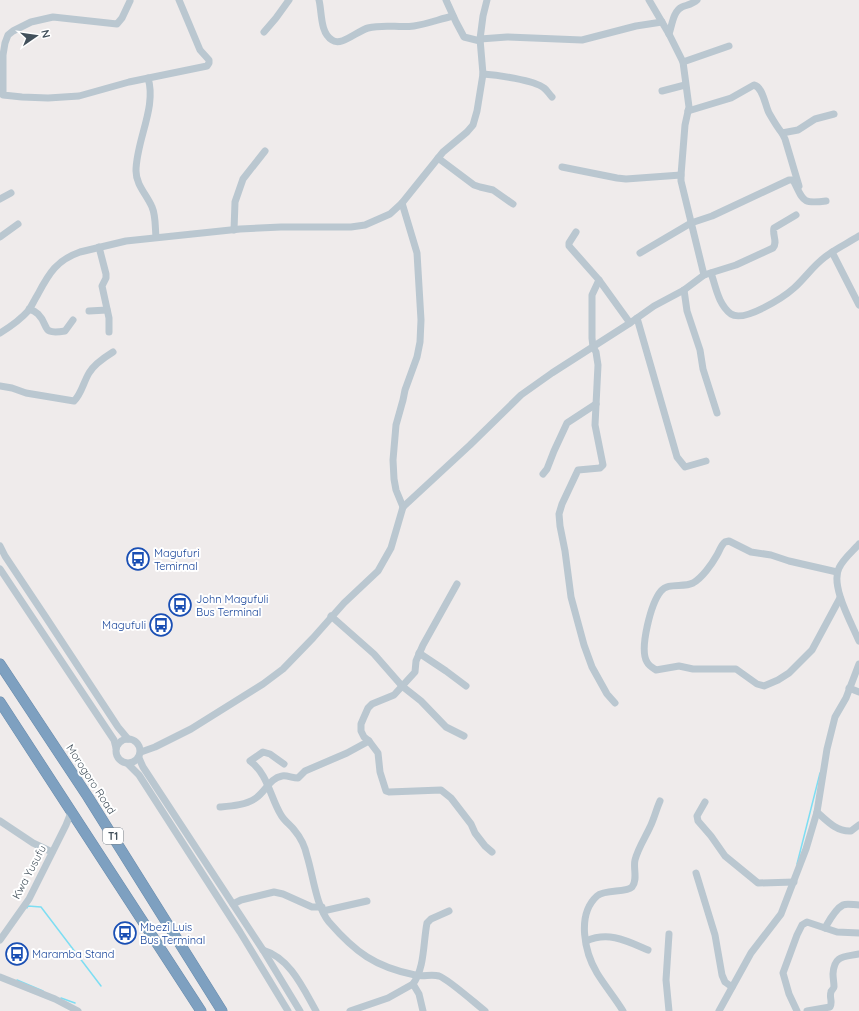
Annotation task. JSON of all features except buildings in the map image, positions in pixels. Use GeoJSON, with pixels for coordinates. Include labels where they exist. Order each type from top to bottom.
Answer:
{"type":"FeatureCollection","features":[{"type":"Feature","properties":{"kind":"highway","name":"Morogoro Road"},"geometry":{"type":"LineString","coordinates":[[0,664],[88,797],[222,1011]]}},
{"type":"Feature","properties":{"kind":"highway","name":"T1"},"geometry":{"type":"LineString","coordinates":[[0,702],[201,1011]]}},
{"type":"Feature","properties":{"kind":"street"},"geometry":{"type":"LineString","coordinates":[[130,1],[122,18],[117,24],[57,17],[31,22],[13,31],[8,35],[2,54],[2,91],[4,95],[48,98],[79,96],[114,85],[207,66],[209,60],[200,50],[178,0]]}},
{"type":"Feature","properties":{"kind":"street"},"geometry":{"type":"LineString","coordinates":[[264,32],[289,0]]}},
{"type":"Feature","properties":{"kind":"street"},"geometry":{"type":"LineString","coordinates":[[320,0],[324,27],[329,38],[335,42],[343,42],[352,35],[368,28],[379,26],[414,26],[453,16]]}},
{"type":"Feature","properties":{"kind":"street"},"geometry":{"type":"LineString","coordinates":[[446,0],[464,37],[480,40],[507,37],[582,40],[636,26],[662,22]]}},
{"type":"Feature","properties":{"kind":"street"},"geometry":{"type":"LineString","coordinates":[[0,333],[22,317],[29,309],[50,272],[58,264],[74,254],[99,247],[156,238],[234,230],[281,227],[343,227],[365,225],[390,214],[402,203],[443,152],[473,125],[477,111],[483,74],[480,40],[487,0]]}},
{"type":"Feature","properties":{"kind":"street"},"geometry":{"type":"LineString","coordinates":[[649,0],[683,62],[688,111],[685,125],[680,175],[691,223],[707,274],[725,308],[732,315],[741,315],[771,304],[794,289],[812,268],[832,252],[859,236]]}},
{"type":"Feature","properties":{"kind":"street"},"geometry":{"type":"LineString","coordinates":[[669,34],[677,11],[697,0]]}},
{"type":"Feature","properties":{"kind":"street"},"geometry":{"type":"LineString","coordinates":[[683,62],[729,46]]}},
{"type":"Feature","properties":{"kind":"street"},"geometry":{"type":"LineString","coordinates":[[483,74],[514,78],[539,85],[545,88],[552,98]]}},
{"type":"Feature","properties":{"kind":"street"},"geometry":{"type":"LineString","coordinates":[[148,78],[151,90],[149,106],[139,148],[136,171],[138,181],[153,209],[156,238]]}},
{"type":"Feature","properties":{"kind":"street"},"geometry":{"type":"LineString","coordinates":[[662,91],[686,85]]}},
{"type":"Feature","properties":{"kind":"street"},"geometry":{"type":"LineString","coordinates":[[688,111],[731,98],[756,85],[765,99],[770,113],[786,139],[803,198]]}},
{"type":"Feature","properties":{"kind":"street"},"geometry":{"type":"LineString","coordinates":[[782,133],[798,130],[815,120],[834,114]]}},
{"type":"Feature","properties":{"kind":"street"},"geometry":{"type":"LineString","coordinates":[[234,230],[235,202],[243,179],[265,151]]}},
{"type":"Feature","properties":{"kind":"street"},"geometry":{"type":"LineString","coordinates":[[438,158],[474,185],[493,190],[513,204]]}},
{"type":"Feature","properties":{"kind":"street"},"geometry":{"type":"LineString","coordinates":[[562,167],[626,179],[680,175]]}},
{"type":"Feature","properties":{"kind":"street"},"geometry":{"type":"LineString","coordinates":[[640,253],[691,223],[712,216],[789,180],[793,181],[803,198],[809,203],[826,201]]}},
{"type":"Feature","properties":{"kind":"street"},"geometry":{"type":"LineString","coordinates":[[0,199],[11,193]]}},
{"type":"Feature","properties":{"kind":"street"},"geometry":{"type":"LineString","coordinates":[[402,203],[417,253],[421,320],[420,342],[417,357],[404,390],[403,400],[396,425],[393,460],[394,479],[396,490],[403,507]]}},
{"type":"Feature","properties":{"kind":"street"},"geometry":{"type":"LineString","coordinates":[[128,764],[134,762],[140,755],[191,729],[263,684],[283,669],[331,616],[370,579],[382,564],[391,548],[403,507],[521,395],[654,306],[684,290],[707,274],[736,265],[773,248],[775,244],[773,232],[774,228],[796,215]]}},
{"type":"Feature","properties":{"kind":"street"},"geometry":{"type":"LineString","coordinates":[[0,237],[18,224]]}},
{"type":"Feature","properties":{"kind":"street"},"geometry":{"type":"LineString","coordinates":[[576,232],[569,243],[569,246],[599,280],[630,323]]}},
{"type":"Feature","properties":{"kind":"street"},"geometry":{"type":"LineString","coordinates":[[99,247],[106,274],[106,278],[102,286],[109,322],[109,332]]}},
{"type":"Feature","properties":{"kind":"street"},"geometry":{"type":"LineString","coordinates":[[832,252],[859,305]]}},
{"type":"Feature","properties":{"kind":"street"},"geometry":{"type":"LineString","coordinates":[[599,280],[592,295],[593,347],[596,352],[598,365],[596,429],[603,465],[600,468],[578,470],[562,504],[559,520],[571,597],[584,645],[592,667],[599,680],[607,694],[615,702]]}},
{"type":"Feature","properties":{"kind":"street"},"geometry":{"type":"LineString","coordinates":[[684,290],[687,311],[700,350],[703,369],[717,413]]}},
{"type":"Feature","properties":{"kind":"street"},"geometry":{"type":"LineString","coordinates":[[29,309],[38,314],[46,328],[53,332],[65,331],[73,320]]}},
{"type":"Feature","properties":{"kind":"street"},"geometry":{"type":"LineString","coordinates":[[88,311],[107,310]]}},
{"type":"Feature","properties":{"kind":"street"},"geometry":{"type":"LineString","coordinates":[[637,318],[677,457],[685,467],[706,461]]}},
{"type":"Feature","properties":{"kind":"street"},"geometry":{"type":"LineString","coordinates":[[0,386],[74,401],[91,369],[113,352]]}},
{"type":"Feature","properties":{"kind":"street"},"geometry":{"type":"LineString","coordinates":[[543,474],[547,469],[567,423],[596,404]]}},
{"type":"Feature","properties":{"kind":"street"},"geometry":{"type":"LineString","coordinates":[[837,572],[789,561],[771,555],[752,552],[729,541],[725,542],[712,563],[696,581],[688,584],[667,587],[661,591],[648,620],[645,659],[648,664],[656,670],[679,666],[693,669],[736,669],[757,684],[761,686],[767,685],[789,672],[812,650],[840,598]]}},
{"type":"Feature","properties":{"kind":"street"},"geometry":{"type":"LineString","coordinates":[[859,544],[839,566],[837,572],[840,598],[859,641]]}},
{"type":"Feature","properties":{"kind":"street"},"geometry":{"type":"LineString","coordinates":[[0,546],[4,556],[118,727],[128,739],[137,743],[147,773],[263,950],[300,1011]]}},
{"type":"Feature","properties":{"kind":"street"},"geometry":{"type":"LineString","coordinates":[[0,569],[114,740],[116,754],[119,760],[128,764],[139,775],[240,932],[288,1011]]}},
{"type":"Feature","properties":{"kind":"street"},"geometry":{"type":"LineString","coordinates":[[457,584],[426,638],[419,653],[415,672],[394,694],[376,702],[366,710],[361,724],[361,731],[364,737],[378,753],[380,772],[386,790],[389,792],[441,790],[451,798],[471,824],[475,833],[485,846],[492,852]]}},
{"type":"Feature","properties":{"kind":"street"},"geometry":{"type":"LineString","coordinates":[[331,616],[379,659],[402,686],[421,702],[446,727],[464,736]]}},
{"type":"Feature","properties":{"kind":"street"},"geometry":{"type":"LineString","coordinates":[[419,653],[466,686]]}},
{"type":"Feature","properties":{"kind":"street"},"geometry":{"type":"LineString","coordinates":[[719,1011],[751,953],[781,914],[794,882],[817,812],[827,748],[835,717],[846,698],[859,664]]}},
{"type":"Feature","properties":{"kind":"street"},"geometry":{"type":"LineString","coordinates":[[849,688],[859,692]]}},
{"type":"Feature","properties":{"kind":"street"},"geometry":{"type":"LineString","coordinates":[[116,748],[122,740],[128,739]]}},
{"type":"Feature","properties":{"kind":"street"},"geometry":{"type":"LineString","coordinates":[[220,807],[240,804],[256,798],[268,785],[282,776],[298,778],[305,771],[347,753],[369,741]]}},
{"type":"Feature","properties":{"kind":"street"},"geometry":{"type":"LineString","coordinates":[[284,764],[270,754],[263,752],[250,761],[259,769],[268,785],[281,816],[295,831],[304,846],[322,909],[328,920],[342,936],[362,954],[384,967],[418,976],[441,976],[485,1011]]}},
{"type":"Feature","properties":{"kind":"street"},"geometry":{"type":"LineString","coordinates":[[623,1011],[592,964],[584,927],[587,910],[595,899],[601,894],[629,888],[633,885],[635,881],[635,860],[640,844],[649,828],[660,801]]}},
{"type":"Feature","properties":{"kind":"street"},"geometry":{"type":"LineString","coordinates":[[705,802],[697,816],[698,821],[725,856],[758,883],[794,882]]}},
{"type":"Feature","properties":{"kind":"street","name":"Kwa Yusufu"},"geometry":{"type":"LineString","coordinates":[[0,940],[29,898],[66,825],[70,815],[70,810]]}},
{"type":"Feature","properties":{"kind":"street"},"geometry":{"type":"LineString","coordinates":[[817,812],[839,830],[851,832],[859,825]]}},
{"type":"Feature","properties":{"kind":"street"},"geometry":{"type":"LineString","coordinates":[[0,821],[33,843],[52,852]]}},
{"type":"Feature","properties":{"kind":"street"},"geometry":{"type":"LineString","coordinates":[[696,873],[715,935],[722,975],[725,982],[732,987]]}},
{"type":"Feature","properties":{"kind":"street"},"geometry":{"type":"LineString","coordinates":[[233,904],[240,900],[274,892],[283,894],[312,907],[322,909],[367,901]]}},
{"type":"Feature","properties":{"kind":"street"},"geometry":{"type":"LineString","coordinates":[[825,928],[841,906],[859,905]]}},
{"type":"Feature","properties":{"kind":"street"},"geometry":{"type":"LineString","coordinates":[[350,1011],[388,998],[413,984],[418,976],[422,962],[427,923],[431,919],[449,911]]}},
{"type":"Feature","properties":{"kind":"street"},"geometry":{"type":"LineString","coordinates":[[797,1011],[789,994],[783,973],[797,935],[804,923],[807,922],[837,932],[859,933]]}},
{"type":"Feature","properties":{"kind":"street"},"geometry":{"type":"LineString","coordinates":[[669,934],[666,980],[669,1011]]}},
{"type":"Feature","properties":{"kind":"street"},"geometry":{"type":"LineString","coordinates":[[586,941],[597,937],[610,937],[621,939],[648,950]]}},
{"type":"Feature","properties":{"kind":"street"},"geometry":{"type":"LineString","coordinates":[[263,950],[272,952],[284,962],[316,1011]]}},
{"type":"Feature","properties":{"kind":"street"},"geometry":{"type":"LineString","coordinates":[[807,1011],[830,1007],[831,992],[834,987],[834,968],[836,961],[842,957],[859,954]]}},
{"type":"Feature","properties":{"kind":"street"},"geometry":{"type":"LineString","coordinates":[[1,978],[55,999],[78,1011]]}},
{"type":"Feature","properties":{"kind":"street"},"geometry":{"type":"LineString","coordinates":[[413,984],[419,994],[423,1011]]}},
{"type":"Feature","properties":{"kind":"waterway"},"geometry":{"type":"LineString","coordinates":[[797,864],[820,773]]}},
{"type":"Feature","properties":{"kind":"waterway"},"geometry":{"type":"LineString","coordinates":[[27,908],[28,906],[41,907],[101,986]]}},
{"type":"Feature","properties":{"kind":"waterway"},"geometry":{"type":"LineString","coordinates":[[17,980],[43,991]]}},
{"type":"Feature","properties":{"kind":"waterway"},"geometry":{"type":"LineString","coordinates":[[61,998],[75,1003]]}},
{"type":"Feature","properties":{"kind":"place","name":"Magufuri Temirnal"},"geometry":{"type":"Point","coordinates":[138,559]}},
{"type":"Feature","properties":{"kind":"place","name":"John Magufuli Bus Terminal"},"geometry":{"type":"Point","coordinates":[180,605]}},
{"type":"Feature","properties":{"kind":"place","name":"Magufuli"},"geometry":{"type":"Point","coordinates":[161,625]}},
{"type":"Feature","properties":{"kind":"place","name":"Mbezi Luis Bus Terminal"},"geometry":{"type":"Point","coordinates":[125,933]}},
{"type":"Feature","properties":{"kind":"place","name":"Maramba Stand"},"geometry":{"type":"Point","coordinates":[17,954]}}]}
